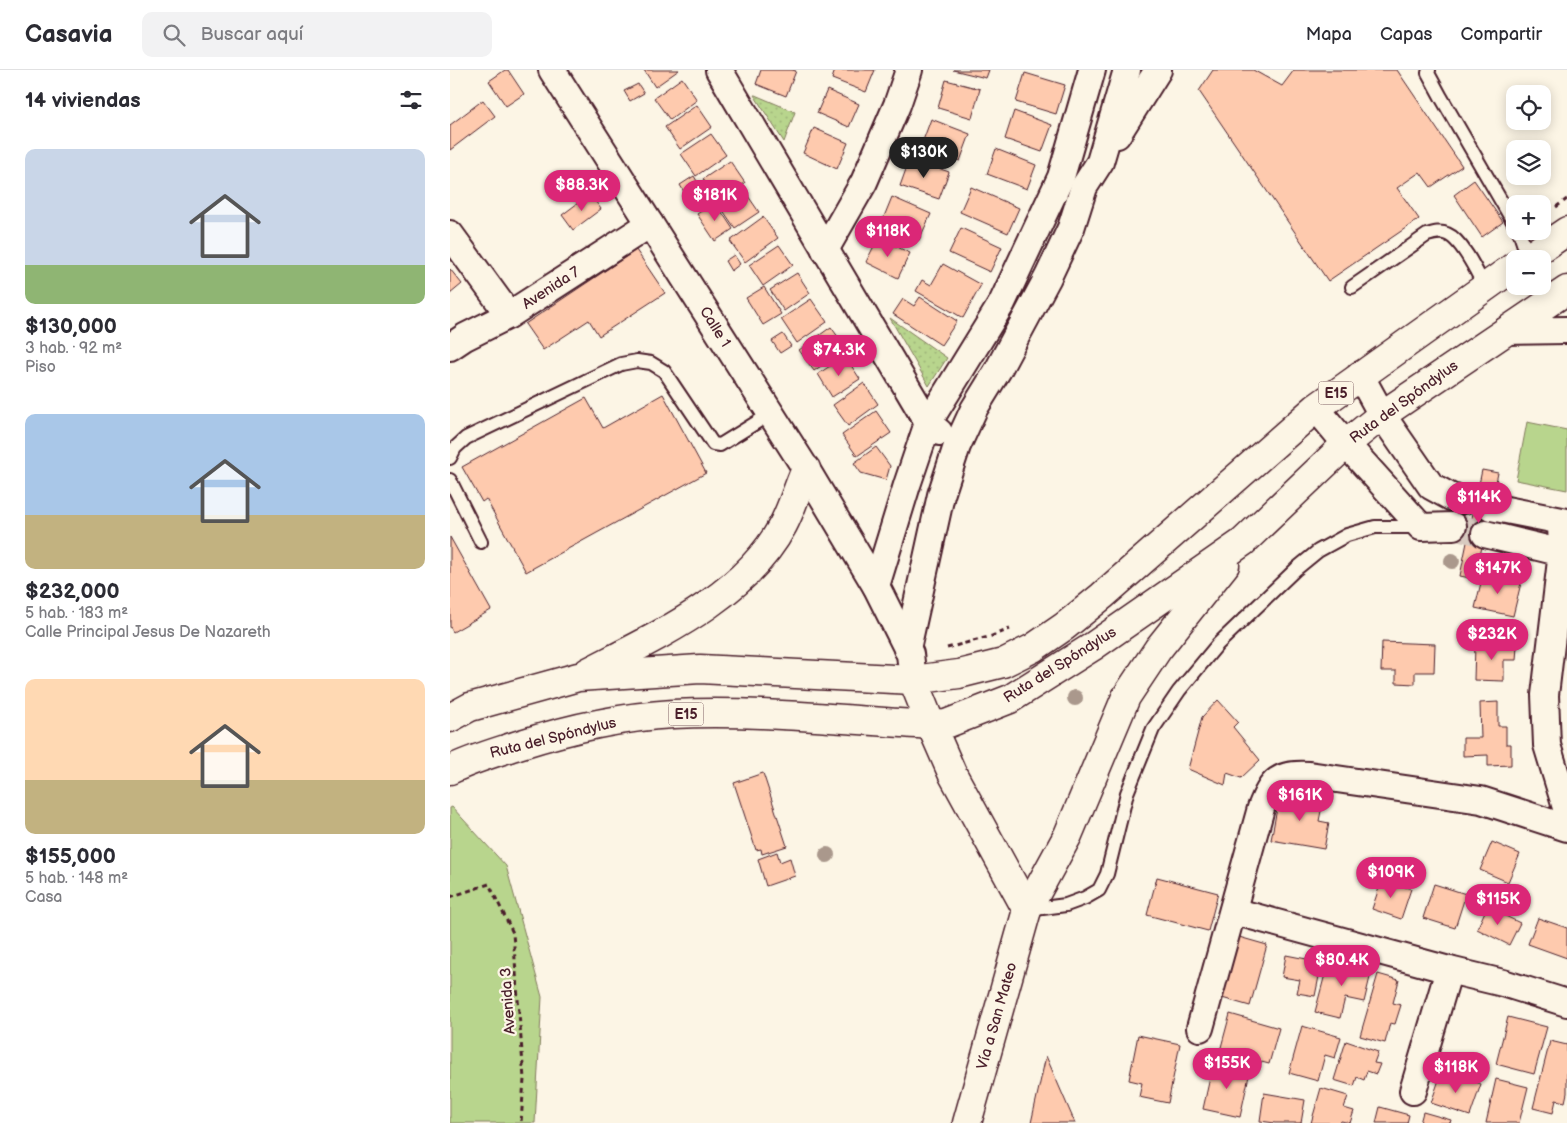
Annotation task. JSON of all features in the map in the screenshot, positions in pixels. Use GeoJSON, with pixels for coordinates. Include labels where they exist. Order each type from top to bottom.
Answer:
{"type":"FeatureCollection","features":[{"type":"Feature","properties":{"kind":"main road","name":"Ruta del Spóndylus"},"geometry":{"type":"LineString","coordinates":[[1539,250],[1566,232]]}},
{"type":"Feature","properties":{"kind":"main road","name":"Ruta del Spóndylus"},"geometry":{"type":"LineString","coordinates":[[450,718],[470,708],[578,678],[700,669],[910,661],[959,674],[1004,663],[1032,648],[1102,596],[1316,408],[1506,272]]}},
{"type":"Feature","properties":{"kind":"main road","name":"Ruta del Spóndylus"},"geometry":{"type":"LineString","coordinates":[[450,770],[487,755],[598,723],[672,714],[764,714],[930,725],[946,724],[1010,699],[1092,647],[1243,542],[1346,444],[1382,415],[1567,290]]}},
{"type":"Feature","properties":{"kind":"main road"},"geometry":{"type":"LineString","coordinates":[[578,678],[685,619],[719,598],[743,577],[765,552],[783,526],[806,469]]}},
{"type":"Feature","properties":{"kind":"main road","name":"Vía a San Mateo"},"geometry":{"type":"LineString","coordinates":[[968,1123],[1027,910],[1068,834],[1126,697],[1158,649],[1243,542]]}},
{"type":"Feature","properties":{"kind":"main road"},"geometry":{"type":"LineString","coordinates":[[910,661],[930,725],[952,773],[1027,910]]}},
{"type":"Feature","properties":{"kind":"street","name":"Calle 1"},"geometry":{"type":"LineString","coordinates":[[552,70],[806,469],[876,586],[910,661]]}},
{"type":"Feature","properties":{"kind":"street"},"geometry":{"type":"LineString","coordinates":[[718,70],[928,423],[957,446]]}},
{"type":"Feature","properties":{"kind":"street"},"geometry":{"type":"LineString","coordinates":[[824,250],[864,182],[897,105],[909,70]]}},
{"type":"Feature","properties":{"kind":"street"},"geometry":{"type":"LineString","coordinates":[[910,661],[942,495],[957,446],[974,409],[998,370],[1048,277],[1071,228],[1073,182],[1092,70]]}},
{"type":"Feature","properties":{"kind":"street"},"geometry":{"type":"LineString","coordinates":[[1100,162],[1127,70]]}},
{"type":"Feature","properties":{"kind":"street"},"geometry":{"type":"LineString","coordinates":[[876,586],[928,423],[1002,303],[1073,182],[1100,162],[1158,70]]}},
{"type":"Feature","properties":{"kind":"street","name":"Avenida 7"},"geometry":{"type":"LineString","coordinates":[[450,347],[465,337],[509,315],[650,224]]}},
{"type":"Feature","properties":{"kind":"street"},"geometry":{"type":"LineString","coordinates":[[450,234],[509,315]]}},
{"type":"Feature","properties":{"kind":"street"},"geometry":{"type":"LineString","coordinates":[[1002,303],[1026,317]]}},
{"type":"Feature","properties":{"kind":"street"},"geometry":{"type":"LineString","coordinates":[[1506,331],[1567,330]]}},
{"type":"Feature","properties":{"kind":"street"},"geometry":{"type":"LineString","coordinates":[[1360,375],[1382,415],[1431,486],[1451,497],[1464,500]]}},
{"type":"Feature","properties":{"kind":"street"},"geometry":{"type":"LineString","coordinates":[[1316,408],[1421,527],[1453,526]]}},
{"type":"Feature","properties":{"kind":"street"},"geometry":{"type":"LineString","coordinates":[[1421,527],[1431,486]]}},
{"type":"Feature","properties":{"kind":"street"},"geometry":{"type":"LineString","coordinates":[[1491,507],[1564,522],[1564,553],[1545,695],[1547,746],[1567,811]]}},
{"type":"Feature","properties":{"kind":"street"},"geometry":{"type":"LineString","coordinates":[[1485,534],[1564,553]]}},
{"type":"Feature","properties":{"kind":"street"},"geometry":{"type":"LineString","coordinates":[[1200,1028],[1261,808],[1267,792],[1276,780],[1291,774],[1309,775],[1481,800],[1567,828]]}},
{"type":"Feature","properties":{"kind":"street"},"geometry":{"type":"LineString","coordinates":[[1233,911],[1503,983],[1567,1003]]}},
{"type":"Feature","properties":{"kind":"street"},"geometry":{"type":"LineString","coordinates":[[1413,1092],[1449,970]]}},
{"type":"Feature","properties":{"kind":"lane"},"geometry":{"type":"LineString","coordinates":[[1429,70],[1428,73],[1441,98],[1506,210]]}},
{"type":"Feature","properties":{"kind":"lane"},"geometry":{"type":"LineString","coordinates":[[1352,287],[1427,235],[1436,232],[1446,233],[1455,238],[1484,286]]}},
{"type":"Feature","properties":{"kind":"lane"},"geometry":{"type":"LineString","coordinates":[[450,458],[455,448],[466,438],[620,364],[650,363],[664,372],[713,444],[720,445],[770,414]]}},
{"type":"Feature","properties":{"kind":"lane"},"geometry":{"type":"LineString","coordinates":[[450,480],[480,542]]}},
{"type":"Feature","properties":{"kind":"lane"},"geometry":{"type":"LineString","coordinates":[[1027,910],[1066,905],[1099,890],[1107,874],[1127,793],[1153,729],[1179,691],[1218,644],[1296,569],[1318,552],[1347,535],[1375,527],[1421,527]]}},
{"type":"Feature","properties":{"kind":"path"},"geometry":{"type":"LineString","coordinates":[[910,661],[936,651],[992,636],[1017,626]]}},
{"type":"Feature","properties":{"kind":"path","name":"Avenida 3"},"geometry":{"type":"LineString","coordinates":[[450,897],[489,884],[514,933],[524,1079],[521,1123]]}},
{"type":"Feature","properties":{"kind":"green space"},"geometry":{"type":"Polygon","coordinates":[[[754,95],[795,112],[784,142],[754,95]]]}},
{"type":"Feature","properties":{"kind":"green space"},"geometry":{"type":"Polygon","coordinates":[[[890,318],[947,358],[929,386],[890,318]]]}},
{"type":"Feature","properties":{"kind":"green space"},"geometry":{"type":"Polygon","coordinates":[[[1527,422],[1567,430],[1567,490],[1516,480],[1527,422]]]}},
{"type":"Feature","properties":{"kind":"green space"},"geometry":{"type":"Polygon","coordinates":[[[452,807],[506,866],[542,997],[535,1123],[450,1123],[450,808],[452,807]]]}},
{"type":"Feature","properties":{"kind":"building"},"geometry":{"type":"Polygon","coordinates":[[[505,70],[508,70],[524,94],[506,106],[489,81],[505,70]]]}},
{"type":"Feature","properties":{"kind":"building"},"geometry":{"type":"Polygon","coordinates":[[[644,70],[679,70],[655,87],[644,70]]]}},
{"type":"Feature","properties":{"kind":"building"},"geometry":{"type":"Polygon","coordinates":[[[761,70],[796,71],[786,96],[756,84],[761,70]]]}},
{"type":"Feature","properties":{"kind":"building"},"geometry":{"type":"Polygon","coordinates":[[[835,70],[875,70],[866,92],[832,79],[835,70]]]}},
{"type":"Feature","properties":{"kind":"building"},"geometry":{"type":"Polygon","coordinates":[[[953,70],[989,70],[986,78],[953,70]]]}},
{"type":"Feature","properties":{"kind":"building"},"geometry":{"type":"Polygon","coordinates":[[[1213,70],[1253,70],[1282,86],[1294,70],[1397,70],[1462,166],[1431,187],[1420,172],[1397,188],[1419,219],[1328,281],[1199,91],[1213,70]]]}},
{"type":"Feature","properties":{"kind":"building"},"geometry":{"type":"Polygon","coordinates":[[[1025,73],[1065,85],[1056,114],[1016,102],[1025,73]]]}},
{"type":"Feature","properties":{"kind":"building"},"geometry":{"type":"Polygon","coordinates":[[[682,78],[697,100],[670,120],[654,98],[682,78]]]}},
{"type":"Feature","properties":{"kind":"building"},"geometry":{"type":"Polygon","coordinates":[[[946,80],[980,89],[972,118],[938,108],[946,80]]]}},
{"type":"Feature","properties":{"kind":"building"},"geometry":{"type":"Polygon","coordinates":[[[638,84],[644,93],[630,101],[624,91],[638,84]]]}},
{"type":"Feature","properties":{"kind":"building"},"geometry":{"type":"Polygon","coordinates":[[[827,90],[859,104],[849,127],[817,113],[827,90]]]}},
{"type":"Feature","properties":{"kind":"building"},"geometry":{"type":"Polygon","coordinates":[[[483,100],[495,116],[450,150],[450,125],[483,100]]]}},
{"type":"Feature","properties":{"kind":"building"},"geometry":{"type":"Polygon","coordinates":[[[697,105],[712,127],[680,149],[665,127],[697,105]]]}},
{"type":"Feature","properties":{"kind":"building"},"geometry":{"type":"Polygon","coordinates":[[[1014,111],[1052,125],[1042,152],[1005,139],[1014,111]]]}},
{"type":"Feature","properties":{"kind":"building"},"geometry":{"type":"Polygon","coordinates":[[[931,119],[970,134],[960,161],[921,146],[931,119]]]}},
{"type":"Feature","properties":{"kind":"building"},"geometry":{"type":"Polygon","coordinates":[[[814,128],[848,143],[837,169],[803,153],[814,128]]]}},
{"type":"Feature","properties":{"kind":"building"},"geometry":{"type":"Polygon","coordinates":[[[711,134],[726,155],[696,176],[681,154],[711,134]]]}},
{"type":"Feature","properties":{"kind":"building"},"geometry":{"type":"Polygon","coordinates":[[[996,149],[1036,165],[1027,189],[987,174],[996,149]]]}},
{"type":"Feature","properties":{"kind":"building"},"geometry":{"type":"Polygon","coordinates":[[[910,158],[949,172],[939,199],[900,186],[910,158]]]}},
{"type":"Feature","properties":{"kind":"building"},"geometry":{"type":"Polygon","coordinates":[[[730,161],[745,183],[718,202],[703,179],[730,161]]]}},
{"type":"Feature","properties":{"kind":"building"},"geometry":{"type":"Polygon","coordinates":[[[694,176],[707,198],[693,207],[680,185],[694,176]]]}},
{"type":"Feature","properties":{"kind":"building"},"geometry":{"type":"Polygon","coordinates":[[[1474,180],[1503,222],[1482,237],[1454,195],[1474,180]]]}},
{"type":"Feature","properties":{"kind":"building"},"geometry":{"type":"Polygon","coordinates":[[[971,187],[1019,208],[1008,233],[960,212],[971,187]]]}},
{"type":"Feature","properties":{"kind":"building"},"geometry":{"type":"Polygon","coordinates":[[[746,193],[759,212],[735,228],[722,209],[746,193]]]}},
{"type":"Feature","properties":{"kind":"building"},"geometry":{"type":"Polygon","coordinates":[[[590,194],[601,209],[573,230],[562,215],[590,194]]]}},
{"type":"Feature","properties":{"kind":"building"},"geometry":{"type":"Polygon","coordinates":[[[892,197],[931,214],[919,240],[881,224],[892,197]]]}},
{"type":"Feature","properties":{"kind":"building"},"geometry":{"type":"Polygon","coordinates":[[[715,202],[733,229],[715,241],[697,214],[715,202]]]}},
{"type":"Feature","properties":{"kind":"building"},"geometry":{"type":"Polygon","coordinates":[[[763,217],[778,238],[745,262],[730,241],[763,217]]]}},
{"type":"Feature","properties":{"kind":"building"},"geometry":{"type":"Polygon","coordinates":[[[961,228],[1002,247],[990,272],[949,253],[961,228]]]}},
{"type":"Feature","properties":{"kind":"building"},"geometry":{"type":"Polygon","coordinates":[[[878,238],[910,253],[898,278],[866,262],[878,238]]]}},
{"type":"Feature","properties":{"kind":"building"},"geometry":{"type":"Polygon","coordinates":[[[779,245],[793,265],[763,286],[749,265],[779,245]]]}},
{"type":"Feature","properties":{"kind":"building"},"geometry":{"type":"Polygon","coordinates":[[[636,250],[665,293],[599,336],[589,320],[543,350],[525,324],[636,250]]]}},
{"type":"Feature","properties":{"kind":"building"},"geometry":{"type":"Polygon","coordinates":[[[734,255],[740,264],[731,271],[725,261],[734,255]]]}},
{"type":"Feature","properties":{"kind":"building"},"geometry":{"type":"Polygon","coordinates":[[[943,264],[981,285],[963,318],[916,291],[922,280],[931,285],[943,264]]]}},
{"type":"Feature","properties":{"kind":"building"},"geometry":{"type":"Polygon","coordinates":[[[450,269],[462,284],[450,294],[450,269]]]}},
{"type":"Feature","properties":{"kind":"building"},"geometry":{"type":"Polygon","coordinates":[[[797,273],[810,293],[784,311],[770,290],[797,273]]]}},
{"type":"Feature","properties":{"kind":"building"},"geometry":{"type":"Polygon","coordinates":[[[764,287],[781,314],[763,325],[746,298],[764,287]]]}},
{"type":"Feature","properties":{"kind":"building"},"geometry":{"type":"Polygon","coordinates":[[[920,297],[957,321],[941,345],[893,314],[903,299],[914,306],[920,297]]]}},
{"type":"Feature","properties":{"kind":"building"},"geometry":{"type":"Polygon","coordinates":[[[811,299],[827,322],[797,343],[781,319],[811,299]]]}},
{"type":"Feature","properties":{"kind":"building"},"geometry":{"type":"Polygon","coordinates":[[[831,327],[846,348],[814,371],[799,350],[831,327]]]}},
{"type":"Feature","properties":{"kind":"building"},"geometry":{"type":"Polygon","coordinates":[[[783,334],[791,346],[780,353],[772,341],[783,334]]]}},
{"type":"Feature","properties":{"kind":"building"},"geometry":{"type":"Polygon","coordinates":[[[845,356],[860,379],[832,397],[818,374],[845,356]]]}},
{"type":"Feature","properties":{"kind":"building"},"geometry":{"type":"Polygon","coordinates":[[[864,383],[878,404],[848,426],[833,405],[864,383]]]}},
{"type":"Feature","properties":{"kind":"building"},"geometry":{"type":"Polygon","coordinates":[[[663,394],[706,473],[526,572],[486,499],[482,502],[462,467],[586,398],[603,428],[663,394]]]}},
{"type":"Feature","properties":{"kind":"building"},"geometry":{"type":"Polygon","coordinates":[[[876,411],[891,433],[857,456],[842,435],[876,411]]]}},
{"type":"Feature","properties":{"kind":"building"},"geometry":{"type":"Polygon","coordinates":[[[876,447],[890,466],[886,480],[861,473],[854,463],[876,447]]]}},
{"type":"Feature","properties":{"kind":"building"},"geometry":{"type":"Polygon","coordinates":[[[1482,470],[1498,473],[1475,579],[1460,576],[1482,470]]]}},
{"type":"Feature","properties":{"kind":"building"},"geometry":{"type":"Polygon","coordinates":[[[450,537],[491,610],[453,632],[450,627],[450,537]]]}},
{"type":"Feature","properties":{"kind":"building"},"geometry":{"type":"Polygon","coordinates":[[[1483,574],[1521,583],[1513,616],[1475,608],[1483,574]]]}},
{"type":"Feature","properties":{"kind":"building"},"geometry":{"type":"Polygon","coordinates":[[[1382,642],[1435,644],[1434,672],[1415,672],[1415,684],[1396,683],[1396,671],[1381,671],[1382,642]]]}},
{"type":"Feature","properties":{"kind":"building"},"geometry":{"type":"Polygon","coordinates":[[[1475,644],[1517,646],[1516,660],[1504,660],[1504,681],[1474,680],[1475,644]]]}},
{"type":"Feature","properties":{"kind":"building"},"geometry":{"type":"Polygon","coordinates":[[[1218,700],[1238,722],[1233,727],[1260,760],[1241,778],[1227,773],[1225,785],[1188,769],[1202,717],[1218,700]]]}},
{"type":"Feature","properties":{"kind":"building"},"geometry":{"type":"Polygon","coordinates":[[[1498,702],[1498,726],[1506,726],[1506,744],[1511,744],[1511,765],[1488,766],[1488,755],[1463,756],[1463,738],[1481,738],[1480,703],[1498,702]]]}},
{"type":"Feature","properties":{"kind":"building"},"geometry":{"type":"Polygon","coordinates":[[[763,773],[787,846],[762,854],[761,849],[756,850],[734,783],[763,773]]]}},
{"type":"Feature","properties":{"kind":"building"},"geometry":{"type":"Polygon","coordinates":[[[1280,793],[1323,801],[1319,821],[1329,823],[1324,849],[1271,840],[1280,793]]]}},
{"type":"Feature","properties":{"kind":"building"},"geometry":{"type":"Polygon","coordinates":[[[1492,842],[1520,854],[1508,882],[1480,870],[1492,842]]]}},
{"type":"Feature","properties":{"kind":"building"},"geometry":{"type":"Polygon","coordinates":[[[777,852],[780,862],[790,858],[795,876],[766,886],[758,859],[777,852]]]}},
{"type":"Feature","properties":{"kind":"building"},"geometry":{"type":"Polygon","coordinates":[[[1157,877],[1218,893],[1208,931],[1147,915],[1157,877]]]}},
{"type":"Feature","properties":{"kind":"building"},"geometry":{"type":"Polygon","coordinates":[[[1382,879],[1411,889],[1401,919],[1372,909],[1382,879]]]}},
{"type":"Feature","properties":{"kind":"building"},"geometry":{"type":"Polygon","coordinates":[[[1434,884],[1466,894],[1455,928],[1423,918],[1434,884]]]}},
{"type":"Feature","properties":{"kind":"building"},"geometry":{"type":"Polygon","coordinates":[[[1487,907],[1520,923],[1509,945],[1477,929],[1487,907]]]}},
{"type":"Feature","properties":{"kind":"building"},"geometry":{"type":"Polygon","coordinates":[[[1538,918],[1567,928],[1567,958],[1528,944],[1538,918]]]}},
{"type":"Feature","properties":{"kind":"building"},"geometry":{"type":"Polygon","coordinates":[[[1239,937],[1267,945],[1250,1006],[1222,998],[1239,937]]]}},
{"type":"Feature","properties":{"kind":"building"},"geometry":{"type":"Polygon","coordinates":[[[1286,955],[1322,962],[1315,996],[1297,993],[1300,980],[1282,977],[1286,955]]]}},
{"type":"Feature","properties":{"kind":"building"},"geometry":{"type":"Polygon","coordinates":[[[1329,959],[1372,969],[1364,1002],[1345,998],[1340,1018],[1315,1012],[1329,959]]]}},
{"type":"Feature","properties":{"kind":"building"},"geometry":{"type":"Polygon","coordinates":[[[1378,974],[1399,980],[1393,1003],[1401,1005],[1395,1024],[1390,1023],[1385,1043],[1360,1036],[1378,974]]]}},
{"type":"Feature","properties":{"kind":"building"},"geometry":{"type":"Polygon","coordinates":[[[1230,1014],[1279,1028],[1269,1064],[1220,1051],[1230,1014]]]}},
{"type":"Feature","properties":{"kind":"building"},"geometry":{"type":"Polygon","coordinates":[[[1508,1017],[1547,1027],[1534,1074],[1496,1064],[1508,1017]]]}},
{"type":"Feature","properties":{"kind":"building"},"geometry":{"type":"Polygon","coordinates":[[[1302,1026],[1341,1037],[1335,1058],[1325,1055],[1318,1081],[1289,1073],[1302,1026]]]}},
{"type":"Feature","properties":{"kind":"building"},"geometry":{"type":"Polygon","coordinates":[[[1138,1035],[1180,1044],[1168,1103],[1139,1097],[1142,1083],[1129,1080],[1138,1035]]]}},
{"type":"Feature","properties":{"kind":"building"},"geometry":{"type":"Polygon","coordinates":[[[1346,1041],[1378,1052],[1374,1063],[1380,1064],[1376,1074],[1367,1071],[1364,1080],[1357,1077],[1354,1086],[1334,1080],[1346,1041]]]}},
{"type":"Feature","properties":{"kind":"building"},"geometry":{"type":"Polygon","coordinates":[[[1550,1041],[1567,1045],[1567,1093],[1565,1102],[1556,1100],[1553,1113],[1533,1108],[1550,1041]]]}},
{"type":"Feature","properties":{"kind":"building"},"geometry":{"type":"Polygon","coordinates":[[[1046,1056],[1075,1123],[1031,1123],[1046,1056]]]}},
{"type":"Feature","properties":{"kind":"building"},"geometry":{"type":"Polygon","coordinates":[[[1213,1064],[1250,1071],[1240,1117],[1203,1109],[1213,1064]]]}},
{"type":"Feature","properties":{"kind":"building"},"geometry":{"type":"Polygon","coordinates":[[[1442,1071],[1481,1084],[1470,1116],[1431,1103],[1442,1071]]]}},
{"type":"Feature","properties":{"kind":"building"},"geometry":{"type":"Polygon","coordinates":[[[1496,1079],[1528,1087],[1519,1123],[1486,1123],[1496,1079]]]}},
{"type":"Feature","properties":{"kind":"building"},"geometry":{"type":"Polygon","coordinates":[[[1321,1088],[1348,1096],[1344,1108],[1354,1111],[1350,1123],[1341,1121],[1340,1123],[1311,1123],[1321,1088]]]}},
{"type":"Feature","properties":{"kind":"building"},"geometry":{"type":"Polygon","coordinates":[[[1264,1093],[1305,1100],[1301,1123],[1260,1121],[1264,1093]]]}},
{"type":"Feature","properties":{"kind":"building"},"geometry":{"type":"Polygon","coordinates":[[[1380,1107],[1409,1115],[1407,1123],[1376,1123],[1380,1107]]]}},
{"type":"Feature","properties":{"kind":"building"},"geometry":{"type":"Polygon","coordinates":[[[1423,1112],[1451,1120],[1450,1123],[1420,1123],[1423,1112]]]}},
{"type":"Feature","properties":{"kind":"tunnel"},"geometry":{"type":"LineString","coordinates":[[1453,526],[1485,534]]}}]}
